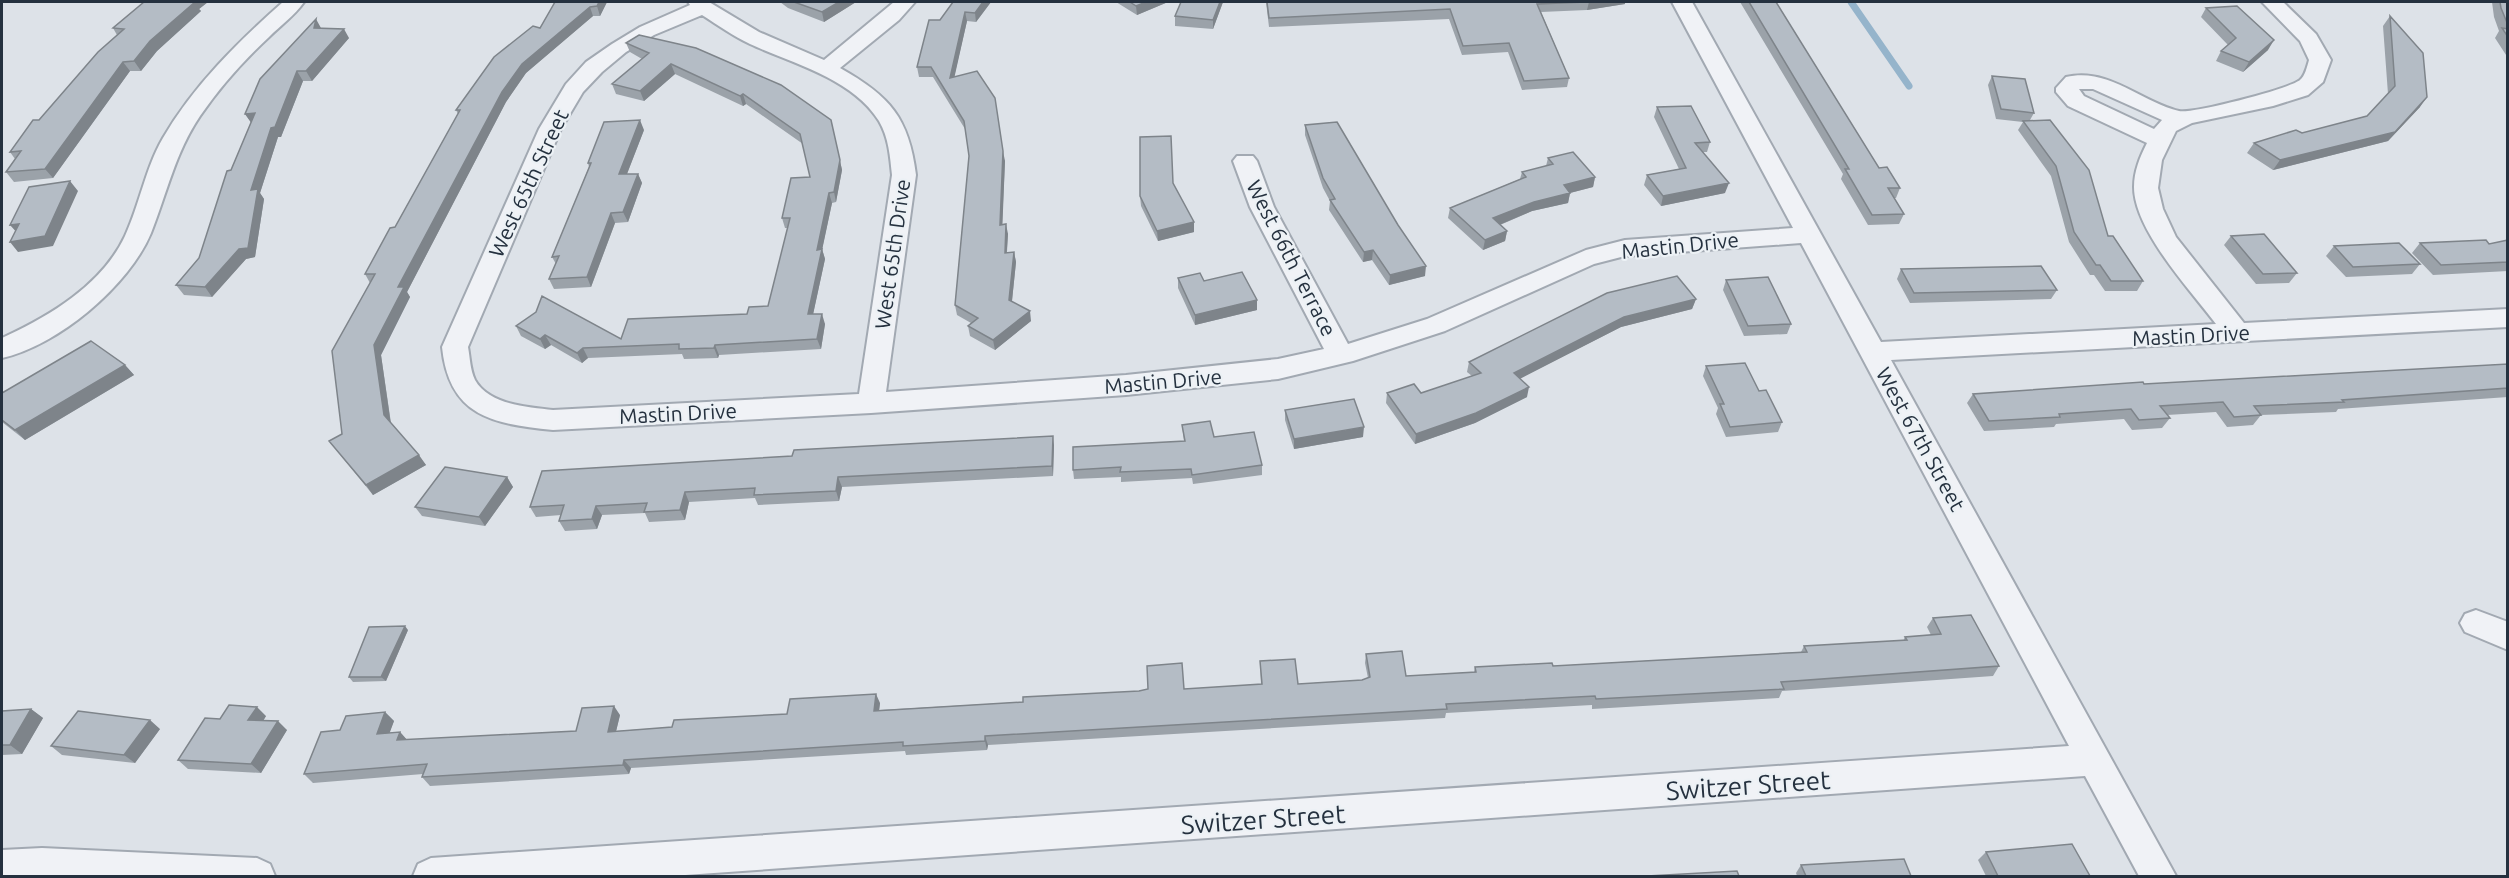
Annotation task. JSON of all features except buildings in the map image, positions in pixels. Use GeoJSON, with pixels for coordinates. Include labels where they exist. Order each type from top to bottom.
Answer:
{"type":"FeatureCollection","features":[{"type":"Feature","properties":{"kind":"street"},"geometry":{"type":"LineString","coordinates":[[2,349],[58,318],[94,293],[120,267],[137,236],[159,171],[174,139],[201,97],[223,70],[294,2]]}},
{"type":"Feature","properties":{"kind":"street"},"geometry":{"type":"LineString","coordinates":[[827,68],[892,16],[905,2]]}},
{"type":"Feature","properties":{"kind":"street","name":"West 67th Street"},"geometry":{"type":"LineString","coordinates":[[1682,2],[2158,876]]}},
{"type":"Feature","properties":{"kind":"street"},"geometry":{"type":"LineString","coordinates":[[2237,333],[2165,240],[2151,209],[2146,188],[2150,160],[2158,140],[2167,127],[2180,120],[2273,99],[2300,90],[2312,82],[2320,60],[2309,38],[2272,2]]}},
{"type":"Feature","properties":{"kind":"street","name":"West 65th Drive"},"geometry":{"type":"LineString","coordinates":[[700,4],[754,38],[827,68],[867,93],[878,105],[899,138],[904,162],[871,403]]}},
{"type":"Feature","properties":{"kind":"street","name":"West 65th Street"},"geometry":{"type":"LineString","coordinates":[[496,408],[469,393],[458,373],[455,347],[550,129],[574,88],[594,67],[647,31],[700,4]]}},
{"type":"Feature","properties":{"kind":"street"},"geometry":{"type":"LineString","coordinates":[[2158,140],[2076,101],[2067,92],[2067,88],[2074,82],[2097,83],[2180,120]]}},
{"type":"Feature","properties":{"kind":"street","name":"West 66th Terrace"},"geometry":{"type":"LineString","coordinates":[[1245,161],[1262,207],[1341,355]]}},
{"type":"Feature","properties":{"kind":"street","name":"Mastin Drive"},"geometry":{"type":"LineString","coordinates":[[496,408],[529,418],[553,420],[871,403],[1210,378],[1278,369],[1341,355],[1436,325],[1586,258],[1625,248],[1808,235]]}},
{"type":"Feature","properties":{"kind":"street","name":"Mastin Drive"},"geometry":{"type":"LineString","coordinates":[[1874,352],[2508,318]]}},
{"type":"Feature","properties":{"kind":"street"},"geometry":{"type":"LineString","coordinates":[[2476,623],[2508,637]]}},
{"type":"Feature","properties":{"kind":"street","name":"Switzer Street"},"geometry":{"type":"LineString","coordinates":[[431,876],[2095,760]]}},
{"type":"Feature","properties":{"kind":"street"},"geometry":{"type":"LineString","coordinates":[[2,867],[42,865],[257,876]]}},
{"type":"Feature","properties":{"kind":"waterway"},"geometry":{"type":"LineString","coordinates":[[1851,2],[1909,86]]}}]}
